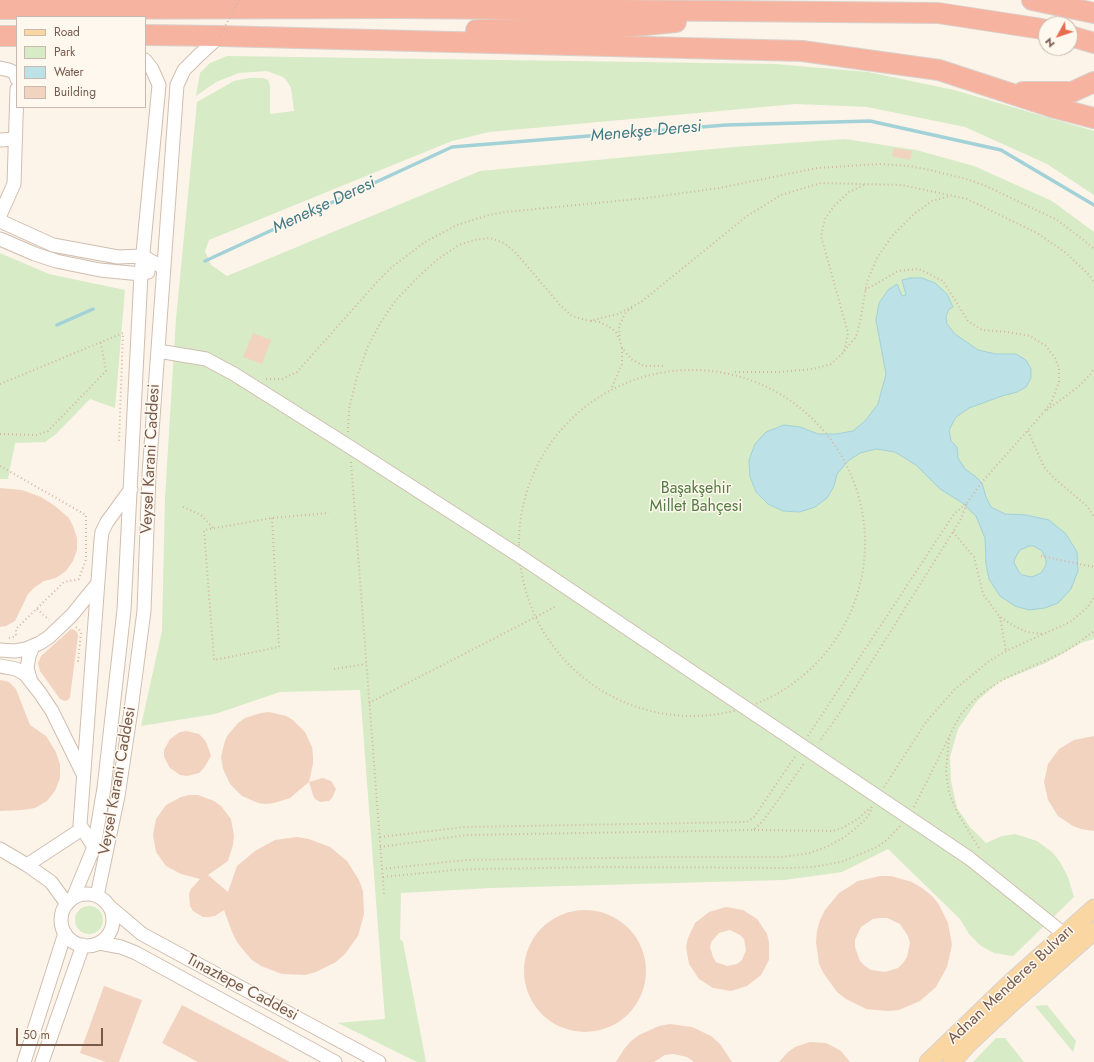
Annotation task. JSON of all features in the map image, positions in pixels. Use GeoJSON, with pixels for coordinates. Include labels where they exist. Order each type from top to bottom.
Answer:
{"type":"FeatureCollection","features":[{"type":"Feature","properties":{"kind":"highway"},"geometry":{"type":"LineString","coordinates":[[1032,0],[1094,13]]}},
{"type":"Feature","properties":{"kind":"highway"},"geometry":{"type":"LineString","coordinates":[[0,9],[410,8],[938,13],[1038,29]]}},
{"type":"Feature","properties":{"kind":"highway"},"geometry":{"type":"LineString","coordinates":[[220,36],[635,26],[770,11]]}},
{"type":"Feature","properties":{"kind":"highway"},"geometry":{"type":"LineString","coordinates":[[146,35],[802,51],[940,70],[1052,107],[1094,118]]}},
{"type":"Feature","properties":{"kind":"highway"},"geometry":{"type":"LineString","coordinates":[[0,36],[16,36]]}},
{"type":"Feature","properties":{"kind":"highway"},"geometry":{"type":"LineString","coordinates":[[1078,38],[1094,43]]}},
{"type":"Feature","properties":{"kind":"highway"},"geometry":{"type":"LineString","coordinates":[[1007,92],[1072,92],[1094,82]]}},
{"type":"Feature","properties":{"kind":"main road","name":"Adnan Menderes Bulvarı"},"geometry":{"type":"LineString","coordinates":[[928,1062],[1010,983],[1094,908]]}},
{"type":"Feature","properties":{"kind":"main road","name":"Adnan Menderes Bulvarı"},"geometry":{"type":"LineString","coordinates":[[952,1062],[968,1044],[1013,1002],[1094,931]]}},
{"type":"Feature","properties":{"kind":"street","name":"Veysel Karani Caddesi"},"geometry":{"type":"LineString","coordinates":[[97,896],[118,796],[144,611],[149,474],[177,85],[184,70],[220,36]]}},
{"type":"Feature","properties":{"kind":"street","name":"Veysel Karani Caddesi"},"geometry":{"type":"LineString","coordinates":[[70,901],[94,847],[104,788],[124,610],[131,489],[132,428],[142,256],[158,85],[152,68],[146,61]]}},
{"type":"Feature","properties":{"kind":"street"},"geometry":{"type":"LineString","coordinates":[[0,68],[9,70],[14,73],[16,77]]}},
{"type":"Feature","properties":{"kind":"street"},"geometry":{"type":"LineString","coordinates":[[0,215],[10,196],[14,184],[16,108]]}},
{"type":"Feature","properties":{"kind":"street"},"geometry":{"type":"LineString","coordinates":[[0,140],[15,139]]}},
{"type":"Feature","properties":{"kind":"street"},"geometry":{"type":"LineString","coordinates":[[0,221],[53,245],[118,257],[142,256],[164,268]]}},
{"type":"Feature","properties":{"kind":"street"},"geometry":{"type":"LineString","coordinates":[[0,239],[56,261],[100,270],[141,274],[164,268]]}},
{"type":"Feature","properties":{"kind":"street"},"geometry":{"type":"LineString","coordinates":[[158,351],[206,358],[350,446],[521,557],[807,749],[875,801],[907,817],[971,860],[1064,934]]}},
{"type":"Feature","properties":{"kind":"street"},"geometry":{"type":"LineString","coordinates":[[94,847],[80,825],[102,532],[107,522],[131,489]]}},
{"type":"Feature","properties":{"kind":"street"},"geometry":{"type":"LineString","coordinates":[[2,644],[15,651],[40,643],[58,629],[72,615],[98,583]]}},
{"type":"Feature","properties":{"kind":"street"},"geometry":{"type":"LineString","coordinates":[[32,683],[27,668],[29,656],[33,646]]}},
{"type":"Feature","properties":{"kind":"street"},"geometry":{"type":"LineString","coordinates":[[0,666],[16,669],[25,674],[32,683],[52,711],[84,776]]}},
{"type":"Feature","properties":{"kind":"street"},"geometry":{"type":"LineString","coordinates":[[27,865],[82,829]]}},
{"type":"Feature","properties":{"kind":"street"},"geometry":{"type":"LineString","coordinates":[[0,849],[27,865],[51,882],[70,901]]}},
{"type":"Feature","properties":{"kind":"street"},"geometry":{"type":"LineString","coordinates":[[89,894],[97,896],[104,900],[110,907],[113,915],[111,931],[106,938],[91,946],[76,943],[65,933],[62,926],[63,910],[70,901],[81,895],[89,894]]}},
{"type":"Feature","properties":{"kind":"street","name":"Tınaztepe Caddesi"},"geometry":{"type":"LineString","coordinates":[[110,907],[142,934],[380,1062]]}},
{"type":"Feature","properties":{"kind":"street"},"geometry":{"type":"LineString","coordinates":[[24,1062],[65,933]]}},
{"type":"Feature","properties":{"kind":"street","name":"Tınaztepe Caddesi"},"geometry":{"type":"LineString","coordinates":[[99,943],[121,947],[136,953],[335,1062]]}},
{"type":"Feature","properties":{"kind":"street"},"geometry":{"type":"LineString","coordinates":[[42,1062],[83,945]]}},
{"type":"Feature","properties":{"kind":"path"},"geometry":{"type":"LineString","coordinates":[[220,36],[239,0]]}},
{"type":"Feature","properties":{"kind":"path"},"geometry":{"type":"LineString","coordinates":[[264,379],[282,379],[297,372],[378,281],[393,266],[425,242],[457,225],[489,215],[506,212],[647,198],[719,188],[817,168],[879,164],[909,166],[930,170],[984,185],[1057,220],[1094,250]]}},
{"type":"Feature","properties":{"kind":"path"},"geometry":{"type":"LineString","coordinates":[[620,341],[620,326],[626,312],[653,293],[747,216],[781,195],[821,183],[902,185],[967,199],[1036,233],[1066,253],[1090,276],[1094,283]]}},
{"type":"Feature","properties":{"kind":"path"},"geometry":{"type":"LineString","coordinates":[[844,352],[848,333],[821,236],[825,219],[834,206],[849,192],[866,184]]}},
{"type":"Feature","properties":{"kind":"path"},"geometry":{"type":"LineString","coordinates":[[702,367],[733,372],[779,372],[813,369],[831,364],[844,352],[856,337],[867,282],[877,258],[892,236],[914,214],[932,201],[952,196]]}},
{"type":"Feature","properties":{"kind":"path"},"geometry":{"type":"LineString","coordinates":[[384,894],[348,434],[349,409],[357,376],[368,346],[381,322],[392,306],[409,286],[438,259],[459,245],[474,240],[490,238],[504,243],[516,252],[561,306],[572,316],[599,322],[616,332],[622,348],[622,364],[612,388]]}},
{"type":"Feature","properties":{"kind":"path"},"geometry":{"type":"LineString","coordinates":[[753,830],[763,821],[954,514],[967,503],[982,482],[1051,403],[1059,382],[1059,368],[1055,358],[1046,346],[1030,336],[1008,332],[982,330],[968,321],[943,281],[919,269],[898,271],[865,290]]}},
{"type":"Feature","properties":{"kind":"path"},"geometry":{"type":"LineString","coordinates":[[589,321],[618,314],[638,303]]}},
{"type":"Feature","properties":{"kind":"path"},"geometry":{"type":"LineString","coordinates":[[0,384],[123,333],[119,447]]}},
{"type":"Feature","properties":{"kind":"path"},"geometry":{"type":"LineString","coordinates":[[0,434],[37,434],[48,431],[106,370],[101,342]]}},
{"type":"Feature","properties":{"kind":"path"},"geometry":{"type":"LineString","coordinates":[[622,348],[631,359],[644,366],[667,366],[654,370]]}},
{"type":"Feature","properties":{"kind":"path"},"geometry":{"type":"LineString","coordinates":[[1043,413],[1078,387],[1094,368]]}},
{"type":"Feature","properties":{"kind":"path"},"geometry":{"type":"LineString","coordinates":[[676,719],[711,718],[746,708],[774,696],[817,663],[845,623],[863,573],[862,517],[850,475],[836,451],[818,424],[778,393],[733,372]]}},
{"type":"Feature","properties":{"kind":"path"},"geometry":{"type":"LineString","coordinates":[[564,433],[577,415],[612,388],[633,377]]}},
{"type":"Feature","properties":{"kind":"path"},"geometry":{"type":"LineString","coordinates":[[1028,430],[1044,466],[1055,479],[1087,506],[1094,517]]}},
{"type":"Feature","properties":{"kind":"path"},"geometry":{"type":"LineString","coordinates":[[0,466],[86,515],[86,559],[79,579],[64,582],[16,629],[16,636],[2,644]]}},
{"type":"Feature","properties":{"kind":"path"},"geometry":{"type":"LineString","coordinates":[[526,510],[530,489],[537,476]]}},
{"type":"Feature","properties":{"kind":"path"},"geometry":{"type":"LineString","coordinates":[[380,837],[465,827],[747,822],[754,817],[807,749],[837,717],[961,519],[967,503]]}},
{"type":"Feature","properties":{"kind":"path"},"geometry":{"type":"LineString","coordinates":[[183,507],[201,515],[214,529]]}},
{"type":"Feature","properties":{"kind":"path"},"geometry":{"type":"LineString","coordinates":[[272,518],[279,647],[214,660],[204,530],[272,518],[329,513]]}},
{"type":"Feature","properties":{"kind":"path"},"geometry":{"type":"LineString","coordinates":[[525,517],[520,546],[526,587],[534,617],[556,653],[580,678],[615,702]]}},
{"type":"Feature","properties":{"kind":"path"},"geometry":{"type":"LineString","coordinates":[[953,532],[974,557],[984,594],[1000,616],[1014,626],[1027,632],[1045,634]]}},
{"type":"Feature","properties":{"kind":"path"},"geometry":{"type":"LineString","coordinates":[[1041,556],[1094,568]]}},
{"type":"Feature","properties":{"kind":"path"},"geometry":{"type":"LineString","coordinates":[[382,869],[466,860],[670,856],[783,857],[810,853],[826,847],[845,837],[865,820],[875,801],[926,722],[955,689],[988,662],[1070,622],[1087,608],[1094,598]]}},
{"type":"Feature","properties":{"kind":"path"},"geometry":{"type":"LineString","coordinates":[[369,703],[554,607]]}},
{"type":"Feature","properties":{"kind":"path"},"geometry":{"type":"LineString","coordinates":[[37,609],[62,634],[71,626],[79,628],[81,633],[78,661],[92,661]]}},
{"type":"Feature","properties":{"kind":"path"},"geometry":{"type":"LineString","coordinates":[[1000,616],[1006,652]]}},
{"type":"Feature","properties":{"kind":"path"},"geometry":{"type":"LineString","coordinates":[[383,877],[454,870],[484,869],[602,867],[790,868],[813,867],[841,862],[877,847],[896,831],[911,812],[961,714],[968,705],[985,690],[1006,678],[1062,653],[1078,644],[1094,631]]}},
{"type":"Feature","properties":{"kind":"path"},"geometry":{"type":"LineString","coordinates":[[334,669],[366,664]]}},
{"type":"Feature","properties":{"kind":"path"},"geometry":{"type":"LineString","coordinates":[[634,709],[662,717]]}},
{"type":"Feature","properties":{"kind":"path"},"geometry":{"type":"LineString","coordinates":[[949,738],[946,771],[949,793],[958,814],[980,848],[971,860]]}},
{"type":"Feature","properties":{"kind":"path"},"geometry":{"type":"LineString","coordinates":[[380,847],[467,835],[753,830],[833,831],[858,819],[875,801]]}},
{"type":"Feature","properties":{"kind":"green space","name":"Başakşehir Millet Bahçesi"},"geometry":{"type":"Polygon","coordinates":[[[227,56],[775,64],[868,72],[954,90],[1094,131],[1094,195],[1047,164],[965,127],[867,107],[796,104],[489,132],[452,141],[209,240],[205,251],[211,265],[227,276],[480,171],[734,147],[845,139],[916,150],[974,166],[1052,201],[1094,232],[1094,639],[1081,643],[1048,662],[999,682],[977,701],[958,729],[950,757],[951,781],[957,808],[970,827],[986,843],[1002,836],[1015,834],[1037,841],[1052,852],[1060,862],[1068,877],[1074,897],[1013,956],[994,953],[981,946],[969,934],[960,919],[888,849],[842,872],[784,880],[491,888],[401,893],[400,939],[403,942],[426,1062],[417,1062],[338,1023],[385,1019],[360,690],[280,692],[215,714],[141,726],[162,631],[165,498],[176,319],[197,102],[234,81],[249,78],[263,78],[268,80],[270,86],[270,114],[294,111],[291,88],[287,81],[283,77],[267,71],[239,73],[216,82],[196,96],[200,73],[210,63],[227,56]]]}},
{"type":"Feature","properties":{"kind":"green space"},"geometry":{"type":"Polygon","coordinates":[[[0,253],[49,274],[125,290],[115,408],[90,399],[56,434],[45,442],[15,443],[8,479],[0,479],[0,253]]]}},
{"type":"Feature","properties":{"kind":"green space"},"geometry":{"type":"Polygon","coordinates":[[[89,906],[99,910],[103,920],[99,930],[89,934],[79,930],[75,920],[79,910],[89,906]]]}},
{"type":"Feature","properties":{"kind":"green space"},"geometry":{"type":"Polygon","coordinates":[[[1047,1005],[1076,1041],[1073,1052],[1035,1006],[1047,1005]]]}},
{"type":"Feature","properties":{"kind":"green space"},"geometry":{"type":"Polygon","coordinates":[[[996,1038],[1005,1038],[1024,1062],[973,1062],[996,1038]]]}},
{"type":"Feature","properties":{"kind":"water"},"geometry":{"type":"Polygon","coordinates":[[[922,278],[935,283],[947,294],[953,307],[949,309],[946,316],[947,324],[955,334],[978,350],[996,354],[1016,354],[1026,360],[1031,369],[1031,378],[1026,387],[1017,392],[969,408],[956,417],[949,430],[951,441],[957,447],[958,458],[965,469],[982,483],[991,507],[1005,514],[1026,515],[1049,520],[1066,534],[1077,552],[1078,571],[1071,589],[1058,603],[1045,608],[1029,610],[1015,606],[1000,596],[989,579],[986,564],[985,538],[976,516],[961,502],[940,489],[916,465],[895,452],[876,449],[860,453],[848,461],[837,474],[834,486],[827,498],[815,507],[800,512],[783,511],[768,504],[756,492],[750,477],[749,460],[755,444],[766,432],[784,425],[800,427],[818,434],[836,434],[853,431],[865,421],[878,404],[886,374],[876,320],[879,303],[888,290],[897,284],[902,296],[906,295],[902,280],[922,278]],[[1029,546],[1020,550],[1015,558],[1014,563],[1022,575],[1032,577],[1041,573],[1046,565],[1046,560],[1042,551],[1034,546],[1029,546]]]}},
{"type":"Feature","properties":{"kind":"building"},"geometry":{"type":"Polygon","coordinates":[[[894,148],[912,151],[910,160],[892,156],[894,148]]]}},
{"type":"Feature","properties":{"kind":"building"},"geometry":{"type":"Polygon","coordinates":[[[253,333],[271,340],[262,364],[243,357],[253,333]]]}},
{"type":"Feature","properties":{"kind":"building"},"geometry":{"type":"Polygon","coordinates":[[[0,488],[22,490],[41,497],[55,506],[69,518],[73,526],[77,538],[77,550],[73,561],[66,571],[56,578],[44,581],[35,587],[28,594],[15,621],[6,626],[0,627],[0,488]]]}},
{"type":"Feature","properties":{"kind":"building"},"geometry":{"type":"Polygon","coordinates":[[[73,629],[77,632],[78,636],[70,697],[65,701],[60,699],[40,671],[38,663],[41,656],[73,629]]]}},
{"type":"Feature","properties":{"kind":"building"},"geometry":{"type":"Polygon","coordinates":[[[0,680],[9,682],[16,689],[30,725],[46,736],[56,752],[60,765],[60,778],[55,791],[47,801],[35,808],[0,811],[0,680]]]}},
{"type":"Feature","properties":{"kind":"building"},"geometry":{"type":"Polygon","coordinates":[[[269,712],[286,716],[293,720],[305,732],[312,747],[313,764],[309,782],[290,798],[266,804],[258,803],[242,796],[230,784],[223,769],[221,757],[227,736],[238,723],[245,718],[269,712]]]}},
{"type":"Feature","properties":{"kind":"building"},"geometry":{"type":"Polygon","coordinates":[[[187,731],[199,734],[204,739],[211,756],[204,768],[199,773],[187,776],[180,775],[170,768],[164,757],[164,750],[170,739],[180,732],[187,731]]]}},
{"type":"Feature","properties":{"kind":"building"},"geometry":{"type":"Polygon","coordinates":[[[1094,736],[1094,831],[1073,826],[1058,816],[1048,800],[1044,782],[1048,764],[1059,749],[1074,740],[1094,736]]]}},
{"type":"Feature","properties":{"kind":"building"},"geometry":{"type":"Polygon","coordinates":[[[323,778],[331,781],[336,789],[332,798],[329,801],[320,802],[315,799],[309,782],[323,778]]]}},
{"type":"Feature","properties":{"kind":"building"},"geometry":{"type":"Polygon","coordinates":[[[198,795],[214,801],[221,806],[231,819],[234,836],[228,861],[208,875],[228,892],[237,866],[255,851],[275,840],[297,837],[309,839],[330,847],[347,861],[359,880],[363,891],[364,914],[358,936],[345,954],[336,962],[316,972],[305,975],[282,974],[261,966],[252,960],[237,942],[224,910],[215,916],[209,917],[203,917],[193,911],[190,906],[189,894],[191,889],[200,879],[181,874],[166,866],[156,852],[153,835],[156,819],[166,805],[181,797],[198,795]]]}},
{"type":"Feature","properties":{"kind":"building"},"geometry":{"type":"Polygon","coordinates":[[[880,876],[891,876],[912,882],[931,895],[938,903],[948,923],[952,945],[947,967],[936,987],[920,1001],[899,1010],[888,1011],[866,1009],[846,999],[837,992],[824,974],[819,964],[816,942],[820,920],[825,910],[839,893],[858,881],[880,876]],[[887,918],[873,919],[861,927],[855,940],[855,947],[860,961],[871,970],[885,972],[898,968],[907,957],[910,943],[908,936],[900,924],[887,918]]]}},
{"type":"Feature","properties":{"kind":"building"},"geometry":{"type":"Polygon","coordinates":[[[726,907],[743,910],[757,919],[767,934],[769,942],[769,960],[761,975],[747,986],[731,991],[713,988],[699,979],[689,964],[686,947],[688,938],[695,923],[709,912],[726,907]],[[730,930],[719,933],[712,941],[710,947],[716,962],[727,966],[737,964],[742,960],[746,950],[744,939],[740,935],[730,930]]]}},
{"type":"Feature","properties":{"kind":"building"},"geometry":{"type":"Polygon","coordinates":[[[585,910],[597,911],[608,915],[619,920],[628,928],[636,937],[641,948],[645,959],[645,983],[641,994],[636,1005],[628,1014],[619,1022],[608,1027],[597,1031],[585,1032],[573,1031],[562,1027],[551,1022],[542,1014],[534,1005],[529,994],[525,983],[524,971],[525,959],[529,948],[534,937],[542,928],[551,920],[562,915],[573,911],[585,910]]]}},
{"type":"Feature","properties":{"kind":"building"},"geometry":{"type":"Polygon","coordinates":[[[104,986],[142,1000],[119,1062],[106,1062],[80,1053],[104,986]]]}},
{"type":"Feature","properties":{"kind":"building"},"geometry":{"type":"Polygon","coordinates":[[[182,1005],[290,1062],[198,1062],[162,1043],[182,1005]]]}},
{"type":"Feature","properties":{"kind":"building"},"geometry":{"type":"Polygon","coordinates":[[[670,1024],[692,1027],[711,1036],[720,1044],[732,1062],[694,1062],[687,1057],[673,1054],[665,1055],[654,1062],[616,1062],[624,1049],[639,1035],[659,1026],[670,1024]]]}},
{"type":"Feature","properties":{"kind":"building"},"geometry":{"type":"Polygon","coordinates":[[[810,1042],[826,1043],[834,1047],[841,1051],[850,1062],[779,1062],[795,1047],[810,1042]]]}},
{"type":"Feature","properties":{"kind":"waterway","name":"Menekşe Deresi"},"geometry":{"type":"LineString","coordinates":[[205,261],[452,147],[726,125],[870,121],[1001,150],[1094,205]]}},
{"type":"Feature","properties":{"kind":"waterway","name":"Menekşe Deresi"},"geometry":{"type":"LineString","coordinates":[[57,325],[93,309]]}}]}
